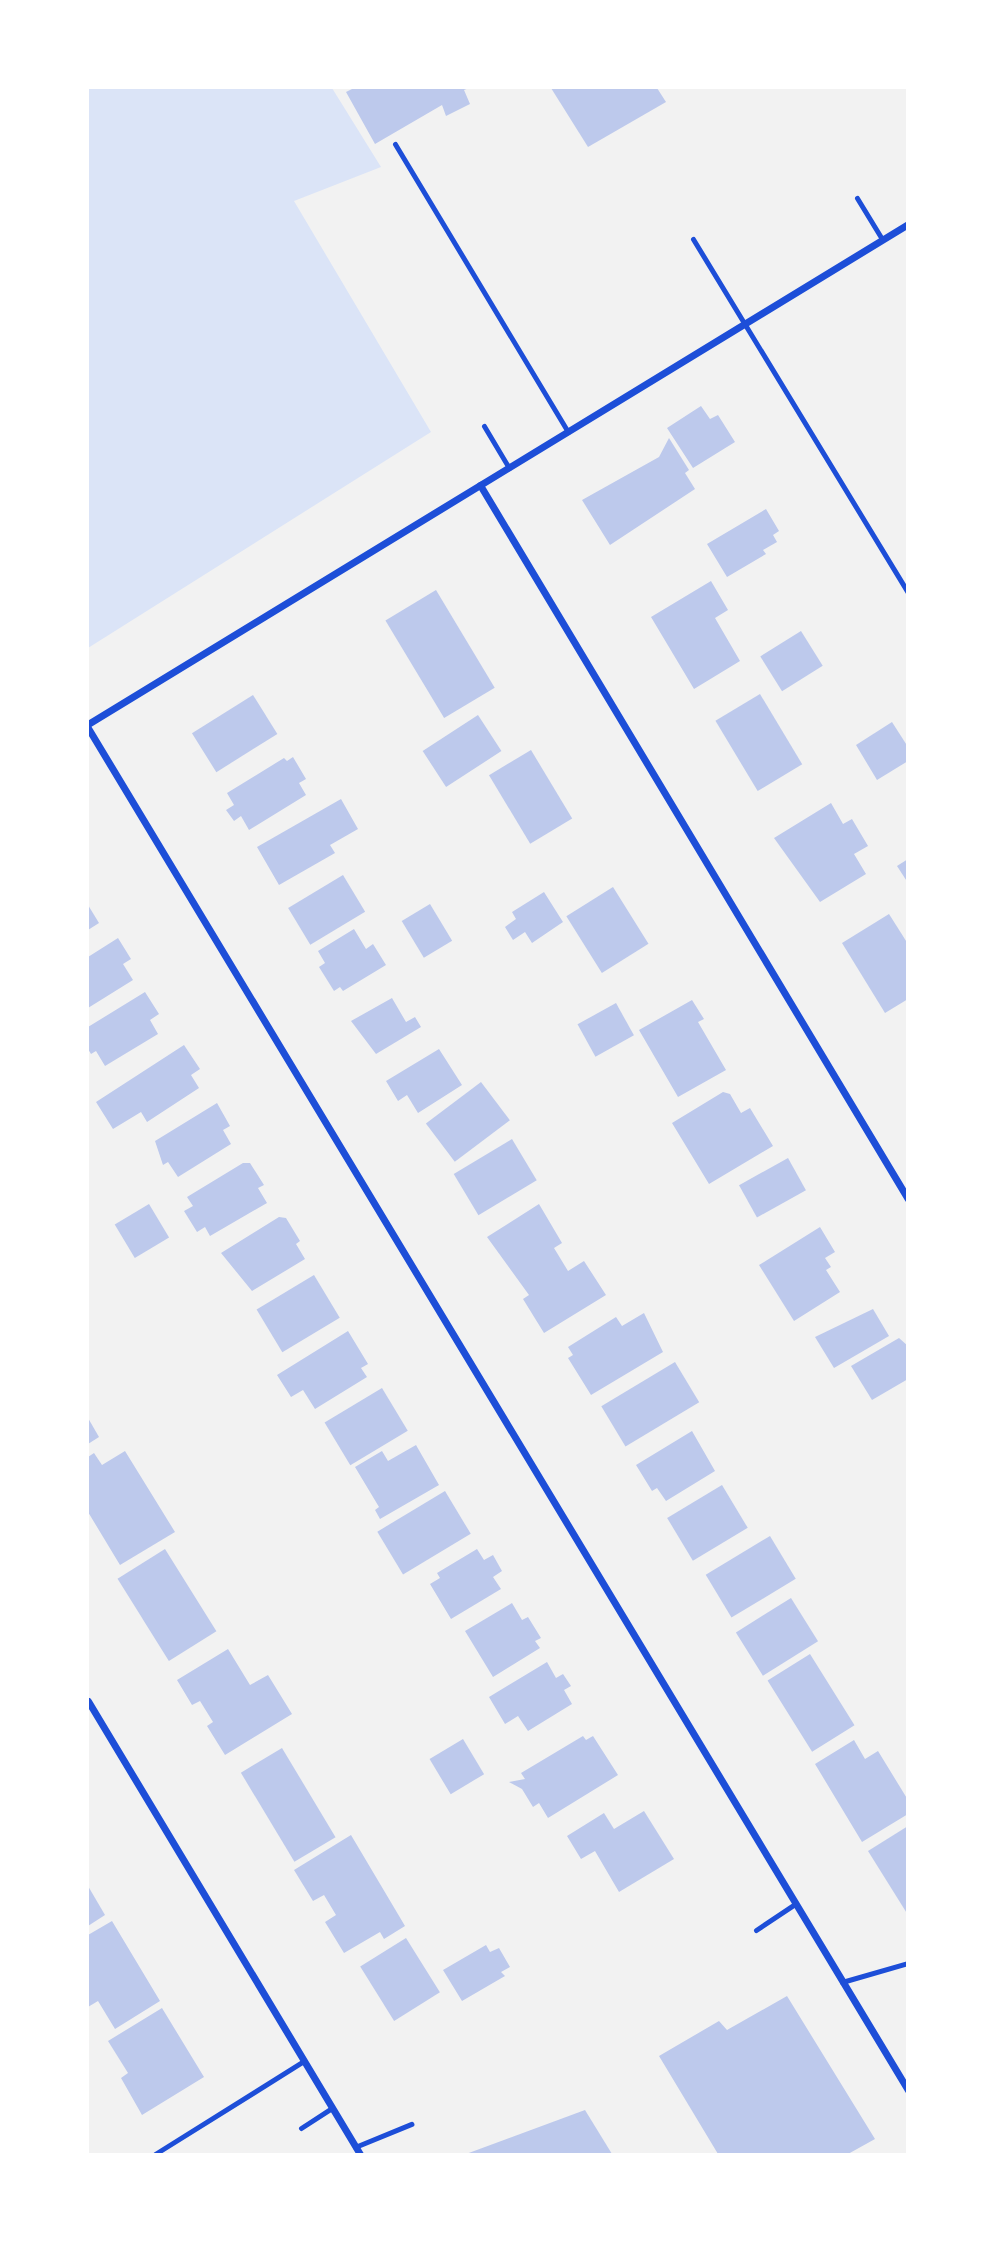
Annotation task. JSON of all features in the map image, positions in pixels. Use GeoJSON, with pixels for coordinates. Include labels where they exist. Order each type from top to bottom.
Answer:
{"type":"FeatureCollection","features":[{"type":"Feature","properties":{"kind":"street"},"geometry":{"type":"LineString","coordinates":[[908,224],[88,726],[908,2090]]}},
{"type":"Feature","properties":{"kind":"street"},"geometry":{"type":"LineString","coordinates":[[480,485],[908,1199]]}},
{"type":"Feature","properties":{"kind":"street"},"geometry":{"type":"LineString","coordinates":[[88,1700],[360,2154]]}},
{"type":"Feature","properties":{"kind":"lane"},"geometry":{"type":"LineString","coordinates":[[395,144],[568,432]]}},
{"type":"Feature","properties":{"kind":"lane"},"geometry":{"type":"LineString","coordinates":[[857,198],[882,239]]}},
{"type":"Feature","properties":{"kind":"lane"},"geometry":{"type":"LineString","coordinates":[[693,239],[908,592]]}},
{"type":"Feature","properties":{"kind":"lane"},"geometry":{"type":"LineString","coordinates":[[484,426],[509,468]]}},
{"type":"Feature","properties":{"kind":"lane"},"geometry":{"type":"LineString","coordinates":[[756,1930],[795,1904]]}},
{"type":"Feature","properties":{"kind":"lane"},"geometry":{"type":"LineString","coordinates":[[842,1982],[908,1963]]}},
{"type":"Feature","properties":{"kind":"lane"},"geometry":{"type":"LineString","coordinates":[[155,2154],[304,2061]]}},
{"type":"Feature","properties":{"kind":"lane"},"geometry":{"type":"LineString","coordinates":[[301,2128],[332,2108]]}},
{"type":"Feature","properties":{"kind":"lane"},"geometry":{"type":"LineString","coordinates":[[355,2147],[411,2124]]}},
{"type":"Feature","properties":{"kind":"shaded area"},"geometry":{"type":"Polygon","coordinates":[[[88,88],[332,88],[381,167],[294,201],[431,432],[88,648],[88,88]]]}},
{"type":"Feature","properties":{"kind":"building"},"geometry":{"type":"Polygon","coordinates":[[[354,88],[469,88],[464,90],[470,104],[446,116],[442,105],[375,144],[346,92],[354,88]]]}},
{"type":"Feature","properties":{"kind":"building"},"geometry":{"type":"Polygon","coordinates":[[[551,88],[657,88],[666,102],[588,147],[551,88]]]}},
{"type":"Feature","properties":{"kind":"building"},"geometry":{"type":"Polygon","coordinates":[[[701,406],[710,419],[718,415],[735,442],[693,468],[667,428],[701,406]]]}},
{"type":"Feature","properties":{"kind":"building"},"geometry":{"type":"Polygon","coordinates":[[[669,438],[689,470],[685,473],[695,489],[610,545],[582,500],[659,457],[669,438]]]}},
{"type":"Feature","properties":{"kind":"building"},"geometry":{"type":"Polygon","coordinates":[[[766,509],[779,531],[773,535],[777,542],[763,550],[766,554],[727,577],[707,544],[766,509]]]}},
{"type":"Feature","properties":{"kind":"building"},"geometry":{"type":"Polygon","coordinates":[[[711,581],[728,610],[715,618],[740,661],[694,689],[651,617],[711,581]]]}},
{"type":"Feature","properties":{"kind":"building"},"geometry":{"type":"Polygon","coordinates":[[[436,590],[495,688],[444,718],[385,620],[436,590]]]}},
{"type":"Feature","properties":{"kind":"building"},"geometry":{"type":"Polygon","coordinates":[[[801,631],[823,666],[782,691],[760,656],[801,631]]]}},
{"type":"Feature","properties":{"kind":"building"},"geometry":{"type":"Polygon","coordinates":[[[760,694],[802,764],[758,791],[715,721],[760,694]]]}},
{"type":"Feature","properties":{"kind":"building"},"geometry":{"type":"Polygon","coordinates":[[[253,695],[277,734],[216,772],[192,733],[253,695]]]}},
{"type":"Feature","properties":{"kind":"building"},"geometry":{"type":"Polygon","coordinates":[[[478,715],[501,751],[446,787],[423,751],[478,715]]]}},
{"type":"Feature","properties":{"kind":"building"},"geometry":{"type":"Polygon","coordinates":[[[892,722],[908,747],[908,761],[877,780],[856,745],[892,722]]]}},
{"type":"Feature","properties":{"kind":"building"},"geometry":{"type":"Polygon","coordinates":[[[531,750],[572,819],[530,844],[489,775],[531,750]]]}},
{"type":"Feature","properties":{"kind":"building"},"geometry":{"type":"Polygon","coordinates":[[[293,757],[306,779],[299,783],[306,795],[249,830],[241,816],[234,821],[226,810],[234,805],[227,793],[284,758],[287,761],[293,757]]]}},
{"type":"Feature","properties":{"kind":"building"},"geometry":{"type":"Polygon","coordinates":[[[341,799],[358,829],[330,845],[335,853],[279,885],[257,847],[341,799]]]}},
{"type":"Feature","properties":{"kind":"building"},"geometry":{"type":"Polygon","coordinates":[[[831,803],[843,824],[852,819],[868,846],[854,854],[866,874],[820,902],[774,838],[831,803]]]}},
{"type":"Feature","properties":{"kind":"building"},"geometry":{"type":"Polygon","coordinates":[[[908,859],[908,883],[897,866],[908,859]]]}},
{"type":"Feature","properties":{"kind":"building"},"geometry":{"type":"Polygon","coordinates":[[[343,875],[365,912],[310,945],[288,908],[343,875]]]}},
{"type":"Feature","properties":{"kind":"building"},"geometry":{"type":"Polygon","coordinates":[[[613,887],[649,944],[602,973],[566,916],[613,887]]]}},
{"type":"Feature","properties":{"kind":"building"},"geometry":{"type":"Polygon","coordinates":[[[544,892],[563,922],[532,943],[525,932],[513,940],[505,927],[516,919],[512,912],[544,892]]]}},
{"type":"Feature","properties":{"kind":"building"},"geometry":{"type":"Polygon","coordinates":[[[430,904],[452,941],[424,958],[402,921],[430,904]]]}},
{"type":"Feature","properties":{"kind":"building"},"geometry":{"type":"Polygon","coordinates":[[[88,905],[99,923],[88,930],[88,905]]]}},
{"type":"Feature","properties":{"kind":"building"},"geometry":{"type":"Polygon","coordinates":[[[889,914],[908,944],[908,999],[885,1013],[842,943],[889,914]]]}},
{"type":"Feature","properties":{"kind":"building"},"geometry":{"type":"Polygon","coordinates":[[[354,929],[366,949],[373,944],[386,965],[343,991],[340,987],[334,991],[319,967],[325,963],[318,951],[354,929]]]}},
{"type":"Feature","properties":{"kind":"building"},"geometry":{"type":"Polygon","coordinates":[[[118,938],[131,959],[123,964],[133,980],[88,1008],[88,957],[118,938]]]}},
{"type":"Feature","properties":{"kind":"building"},"geometry":{"type":"Polygon","coordinates":[[[145,992],[159,1014],[150,1020],[158,1034],[105,1066],[96,1051],[91,1054],[88,1049],[88,1027],[145,992]]]}},
{"type":"Feature","properties":{"kind":"building"},"geometry":{"type":"Polygon","coordinates":[[[392,998],[406,1022],[415,1017],[421,1027],[376,1054],[351,1021],[392,998]]]}},
{"type":"Feature","properties":{"kind":"building"},"geometry":{"type":"Polygon","coordinates":[[[692,1000],[704,1019],[698,1022],[726,1070],[678,1097],[639,1030],[692,1000]]]}},
{"type":"Feature","properties":{"kind":"building"},"geometry":{"type":"Polygon","coordinates":[[[616,1003],[634,1035],[595,1057],[578,1024],[616,1003]]]}},
{"type":"Feature","properties":{"kind":"building"},"geometry":{"type":"Polygon","coordinates":[[[184,1045],[200,1069],[191,1075],[199,1088],[147,1122],[141,1112],[113,1129],[96,1102],[184,1045]]]}},
{"type":"Feature","properties":{"kind":"building"},"geometry":{"type":"Polygon","coordinates":[[[439,1049],[462,1085],[418,1113],[407,1095],[398,1101],[386,1081],[439,1049]]]}},
{"type":"Feature","properties":{"kind":"building"},"geometry":{"type":"Polygon","coordinates":[[[481,1082],[510,1120],[455,1162],[426,1124],[481,1082]]]}},
{"type":"Feature","properties":{"kind":"building"},"geometry":{"type":"Polygon","coordinates":[[[723,1092],[730,1094],[741,1113],[750,1108],[773,1146],[709,1184],[672,1123],[723,1092]]]}},
{"type":"Feature","properties":{"kind":"building"},"geometry":{"type":"Polygon","coordinates":[[[217,1103],[230,1126],[223,1130],[231,1144],[178,1177],[168,1162],[163,1165],[155,1141],[217,1103]]]}},
{"type":"Feature","properties":{"kind":"building"},"geometry":{"type":"Polygon","coordinates":[[[512,1139],[537,1180],[478,1215],[454,1174],[512,1139]]]}},
{"type":"Feature","properties":{"kind":"building"},"geometry":{"type":"Polygon","coordinates":[[[788,1158],[806,1190],[757,1218],[739,1185],[788,1158]]]}},
{"type":"Feature","properties":{"kind":"building"},"geometry":{"type":"Polygon","coordinates":[[[243,1163],[250,1163],[264,1185],[258,1188],[267,1203],[210,1236],[205,1227],[197,1232],[184,1211],[193,1206],[187,1197],[243,1163]]]}},
{"type":"Feature","properties":{"kind":"building"},"geometry":{"type":"Polygon","coordinates":[[[149,1204],[169,1237],[135,1258],[115,1225],[149,1204]]]}},
{"type":"Feature","properties":{"kind":"building"},"geometry":{"type":"Polygon","coordinates":[[[539,1204],[562,1243],[554,1248],[568,1271],[584,1261],[606,1295],[544,1333],[523,1299],[529,1295],[487,1237],[539,1204]]]}},
{"type":"Feature","properties":{"kind":"building"},"geometry":{"type":"Polygon","coordinates":[[[279,1217],[286,1218],[300,1241],[296,1244],[305,1259],[252,1291],[221,1253],[279,1217]]]}},
{"type":"Feature","properties":{"kind":"building"},"geometry":{"type":"Polygon","coordinates":[[[820,1227],[835,1252],[825,1258],[831,1267],[826,1270],[840,1292],[794,1321],[759,1265],[820,1227]]]}},
{"type":"Feature","properties":{"kind":"building"},"geometry":{"type":"Polygon","coordinates":[[[314,1275],[340,1318],[282,1352],[257,1310],[314,1275]]]}},
{"type":"Feature","properties":{"kind":"building"},"geometry":{"type":"Polygon","coordinates":[[[873,1309],[889,1336],[834,1368],[815,1337],[873,1309]]]}},
{"type":"Feature","properties":{"kind":"building"},"geometry":{"type":"Polygon","coordinates":[[[644,1313],[663,1352],[591,1395],[568,1358],[573,1355],[568,1347],[616,1317],[622,1326],[644,1313]]]}},
{"type":"Feature","properties":{"kind":"building"},"geometry":{"type":"Polygon","coordinates":[[[348,1331],[368,1364],[361,1368],[367,1377],[315,1409],[303,1390],[291,1397],[277,1375],[348,1331]]]}},
{"type":"Feature","properties":{"kind":"building"},"geometry":{"type":"Polygon","coordinates":[[[899,1338],[908,1346],[908,1379],[872,1400],[851,1366],[899,1338]]]}},
{"type":"Feature","properties":{"kind":"building"},"geometry":{"type":"Polygon","coordinates":[[[675,1362],[699,1402],[625,1447],[601,1406],[675,1362]]]}},
{"type":"Feature","properties":{"kind":"building"},"geometry":{"type":"Polygon","coordinates":[[[382,1388],[408,1431],[350,1465],[325,1423],[382,1388]]]}},
{"type":"Feature","properties":{"kind":"building"},"geometry":{"type":"Polygon","coordinates":[[[88,1418],[99,1437],[88,1444],[88,1418]]]}},
{"type":"Feature","properties":{"kind":"building"},"geometry":{"type":"Polygon","coordinates":[[[692,1431],[715,1471],[666,1501],[657,1488],[652,1491],[636,1465],[692,1431]]]}},
{"type":"Feature","properties":{"kind":"building"},"geometry":{"type":"Polygon","coordinates":[[[416,1445],[439,1485],[380,1519],[375,1510],[379,1507],[355,1467],[382,1451],[388,1461],[416,1445]]]}},
{"type":"Feature","properties":{"kind":"building"},"geometry":{"type":"Polygon","coordinates":[[[125,1451],[175,1532],[120,1565],[88,1512],[88,1457],[94,1453],[102,1465],[125,1451]]]}},
{"type":"Feature","properties":{"kind":"building"},"geometry":{"type":"Polygon","coordinates":[[[722,1485],[748,1528],[693,1561],[667,1518],[722,1485]]]}},
{"type":"Feature","properties":{"kind":"building"},"geometry":{"type":"Polygon","coordinates":[[[445,1491],[471,1534],[403,1575],[377,1532],[445,1491]]]}},
{"type":"Feature","properties":{"kind":"building"},"geometry":{"type":"Polygon","coordinates":[[[770,1536],[796,1579],[731,1617],[706,1575],[770,1536]]]}},
{"type":"Feature","properties":{"kind":"building"},"geometry":{"type":"Polygon","coordinates":[[[165,1549],[216,1631],[169,1661],[118,1579],[165,1549]]]}},
{"type":"Feature","properties":{"kind":"building"},"geometry":{"type":"Polygon","coordinates":[[[477,1549],[484,1560],[493,1555],[502,1571],[493,1577],[501,1589],[451,1619],[430,1584],[440,1578],[437,1573],[477,1549]]]}},
{"type":"Feature","properties":{"kind":"building"},"geometry":{"type":"Polygon","coordinates":[[[791,1598],[818,1641],[763,1676],[736,1632],[791,1598]]]}},
{"type":"Feature","properties":{"kind":"building"},"geometry":{"type":"Polygon","coordinates":[[[512,1603],[522,1620],[528,1617],[541,1638],[535,1641],[540,1648],[493,1677],[465,1631],[512,1603]]]}},
{"type":"Feature","properties":{"kind":"building"},"geometry":{"type":"Polygon","coordinates":[[[228,1649],[250,1685],[268,1675],[292,1714],[225,1755],[207,1726],[213,1722],[200,1701],[192,1705],[177,1680],[228,1649]]]}},
{"type":"Feature","properties":{"kind":"building"},"geometry":{"type":"Polygon","coordinates":[[[810,1654],[855,1725],[812,1752],[768,1680],[810,1654]]]}},
{"type":"Feature","properties":{"kind":"building"},"geometry":{"type":"Polygon","coordinates":[[[547,1662],[556,1678],[563,1674],[571,1686],[564,1690],[572,1704],[528,1731],[518,1716],[505,1724],[489,1697],[547,1662]]]}},
{"type":"Feature","properties":{"kind":"building"},"geometry":{"type":"Polygon","coordinates":[[[583,1736],[586,1740],[593,1736],[618,1775],[548,1818],[539,1803],[533,1807],[522,1789],[509,1782],[525,1779],[521,1773],[583,1736]]]}},
{"type":"Feature","properties":{"kind":"building"},"geometry":{"type":"Polygon","coordinates":[[[463,1739],[484,1774],[451,1794],[430,1759],[463,1739]]]}},
{"type":"Feature","properties":{"kind":"building"},"geometry":{"type":"Polygon","coordinates":[[[854,1740],[865,1759],[878,1751],[908,1800],[908,1814],[862,1842],[815,1764],[854,1740]]]}},
{"type":"Feature","properties":{"kind":"building"},"geometry":{"type":"Polygon","coordinates":[[[282,1748],[336,1837],[294,1862],[241,1773],[282,1748]]]}},
{"type":"Feature","properties":{"kind":"building"},"geometry":{"type":"Polygon","coordinates":[[[644,1811],[674,1859],[619,1892],[595,1851],[581,1859],[567,1836],[604,1813],[614,1829],[644,1811]]]}},
{"type":"Feature","properties":{"kind":"building"},"geometry":{"type":"Polygon","coordinates":[[[908,1826],[908,1915],[868,1851],[908,1826]]]}},
{"type":"Feature","properties":{"kind":"building"},"geometry":{"type":"Polygon","coordinates":[[[351,1835],[405,1926],[384,1939],[380,1932],[344,1953],[325,1922],[336,1915],[324,1895],[313,1901],[294,1870],[351,1835]]]}},
{"type":"Feature","properties":{"kind":"building"},"geometry":{"type":"Polygon","coordinates":[[[88,1886],[105,1915],[88,1926],[88,1886]]]}},
{"type":"Feature","properties":{"kind":"building"},"geometry":{"type":"Polygon","coordinates":[[[112,1921],[160,2001],[115,2029],[98,2001],[88,2007],[88,1935],[112,1921]]]}},
{"type":"Feature","properties":{"kind":"building"},"geometry":{"type":"Polygon","coordinates":[[[406,1938],[440,1992],[394,2021],[360,1967],[406,1938]]]}},
{"type":"Feature","properties":{"kind":"building"},"geometry":{"type":"Polygon","coordinates":[[[486,1945],[490,1952],[499,1948],[510,1967],[501,1972],[505,1976],[462,2001],[443,1970],[486,1945]]]}},
{"type":"Feature","properties":{"kind":"building"},"geometry":{"type":"Polygon","coordinates":[[[787,1996],[875,2139],[848,2154],[718,2154],[659,2056],[719,2021],[727,2030],[787,1996]]]}},
{"type":"Feature","properties":{"kind":"building"},"geometry":{"type":"Polygon","coordinates":[[[162,2008],[204,2077],[142,2115],[121,2078],[128,2073],[108,2041],[162,2008]]]}},
{"type":"Feature","properties":{"kind":"building"},"geometry":{"type":"Polygon","coordinates":[[[585,2110],[612,2154],[466,2154],[585,2110]]]}}]}
